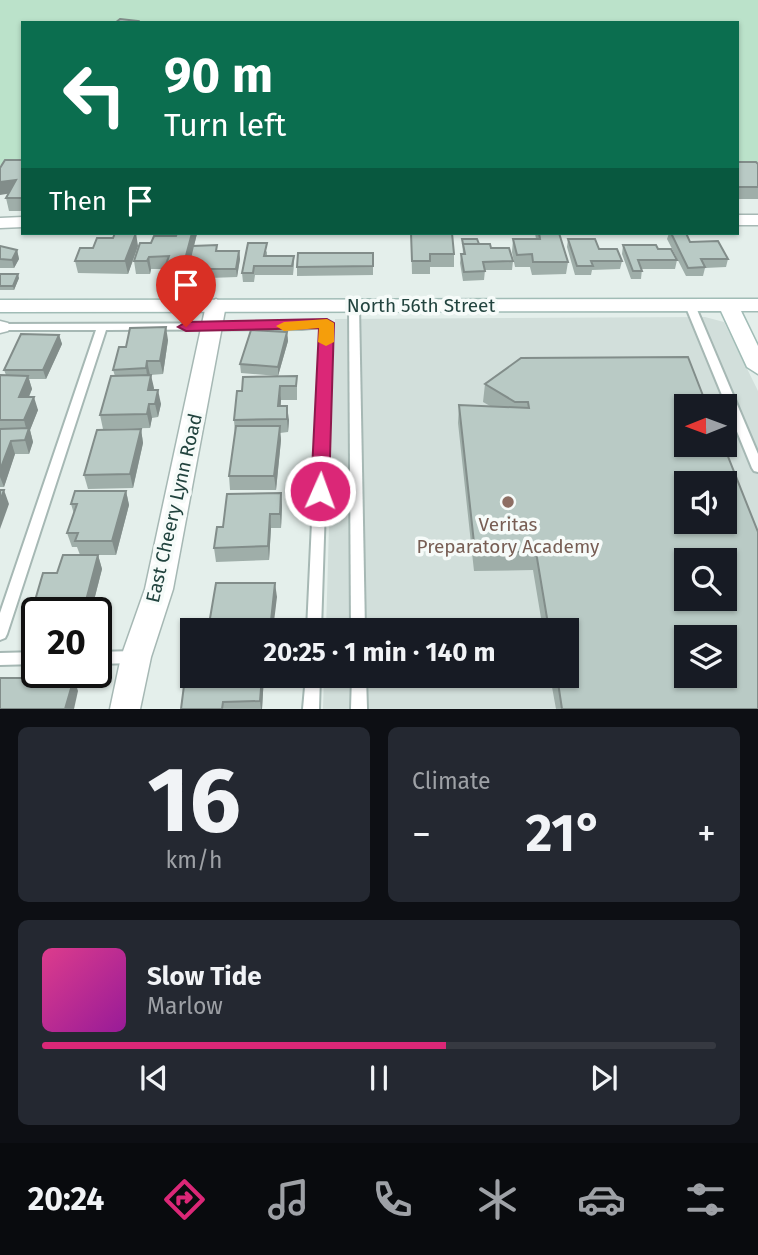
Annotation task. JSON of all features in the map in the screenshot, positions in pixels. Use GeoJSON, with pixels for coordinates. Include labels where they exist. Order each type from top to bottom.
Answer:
{"type":"FeatureCollection","features":[{"type":"Feature","properties":{"kind":"main road"},"geometry":{"type":"LineString","coordinates":[[739,220],[758,220]]}},
{"type":"Feature","properties":{"kind":"main road"},"geometry":{"type":"LineString","coordinates":[[0,223],[21,222]]}},
{"type":"Feature","properties":{"kind":"main road","name":"North 56th Street"},"geometry":{"type":"LineString","coordinates":[[0,306],[215,316],[354,305],[758,305]]}},
{"type":"Feature","properties":{"kind":"main road"},"geometry":{"type":"LineString","coordinates":[[728,305],[758,367]]}},
{"type":"Feature","properties":{"kind":"main road","name":"East Cheery Lynn Road"},"geometry":{"type":"LineString","coordinates":[[125,709],[136,657],[159,589],[215,316]]}},
{"type":"Feature","properties":{"kind":"lane"},"geometry":{"type":"LineString","coordinates":[[354,305],[358,618]]}},
{"type":"Feature","properties":{"kind":"lane"},"geometry":{"type":"LineString","coordinates":[[690,305],[758,467]]}},
{"type":"Feature","properties":{"kind":"lane"},"geometry":{"type":"LineString","coordinates":[[0,327],[102,327],[215,316],[327,323],[315,618]]}},
{"type":"Feature","properties":{"kind":"lane"},"geometry":{"type":"LineString","coordinates":[[0,634],[102,327]]}},
{"type":"Feature","properties":{"kind":"lane"},"geometry":{"type":"LineString","coordinates":[[112,657],[136,657]]}},
{"type":"Feature","properties":{"kind":"lane"},"geometry":{"type":"LineString","coordinates":[[0,659],[21,658]]}},
{"type":"Feature","properties":{"kind":"lane"},"geometry":{"type":"LineString","coordinates":[[311,709],[312,688]]}},
{"type":"Feature","properties":{"kind":"lane"},"geometry":{"type":"LineString","coordinates":[[359,688],[359,709]]}},
{"type":"Feature","properties":{"kind":"shaded area","name":"Veritas Preparatory Academy"},"geometry":{"type":"Polygon","coordinates":[[[705,317],[724,322],[758,391],[758,709],[323,709],[324,688],[579,688],[579,618],[326,618],[335,319],[705,317]]]}},
{"type":"Feature","properties":{"kind":"green space"},"geometry":{"type":"Polygon","coordinates":[[[0,0],[758,0],[758,162],[739,162],[739,21],[21,21],[21,165],[0,165],[0,0]]]}},
{"type":"Feature","properties":{"kind":"building"},"geometry":{"type":"Polygon","coordinates":[[[5,160],[21,160],[21,198],[6,198],[16,180],[0,182],[0,168],[5,160]]]}},
{"type":"Feature","properties":{"kind":"building"},"geometry":{"type":"Polygon","coordinates":[[[739,162],[758,164],[758,187],[739,187],[739,162]]]}},
{"type":"Feature","properties":{"kind":"building"},"geometry":{"type":"Polygon","coordinates":[[[114,235],[135,235],[125,261],[75,261],[80,248],[93,248],[97,238],[113,238],[114,235]]]}},
{"type":"Feature","properties":{"kind":"building"},"geometry":{"type":"Polygon","coordinates":[[[191,235],[183,267],[165,267],[169,256],[134,261],[140,243],[151,243],[154,236],[191,235]]]}},
{"type":"Feature","properties":{"kind":"building"},"geometry":{"type":"Polygon","coordinates":[[[411,235],[452,235],[454,254],[430,254],[430,261],[412,261],[411,235]]]}},
{"type":"Feature","properties":{"kind":"building"},"geometry":{"type":"Polygon","coordinates":[[[539,235],[560,235],[568,262],[533,262],[532,254],[517,255],[513,239],[540,239],[539,235]]]}},
{"type":"Feature","properties":{"kind":"building"},"geometry":{"type":"Polygon","coordinates":[[[672,235],[687,235],[690,242],[718,241],[728,259],[701,259],[705,267],[688,268],[672,235]]]}},
{"type":"Feature","properties":{"kind":"building"},"geometry":{"type":"Polygon","coordinates":[[[462,239],[477,239],[479,244],[463,244],[462,239]]]}},
{"type":"Feature","properties":{"kind":"building"},"geometry":{"type":"Polygon","coordinates":[[[568,239],[595,239],[599,249],[617,249],[622,261],[591,261],[593,266],[577,266],[568,239]]]}},
{"type":"Feature","properties":{"kind":"building"},"geometry":{"type":"Polygon","coordinates":[[[248,243],[267,243],[264,256],[294,256],[292,266],[254,266],[253,273],[242,273],[248,243]]]}},
{"type":"Feature","properties":{"kind":"building"},"geometry":{"type":"Polygon","coordinates":[[[463,244],[490,244],[491,248],[509,248],[513,261],[483,262],[485,271],[464,272],[461,254],[465,254],[463,244]]]}},
{"type":"Feature","properties":{"kind":"building"},"geometry":{"type":"Polygon","coordinates":[[[217,245],[216,251],[239,251],[236,269],[209,269],[208,275],[186,275],[193,246],[217,245]]]}},
{"type":"Feature","properties":{"kind":"building"},"geometry":{"type":"Polygon","coordinates":[[[623,245],[656,245],[658,249],[671,249],[677,260],[638,260],[642,271],[633,271],[623,245]]]}},
{"type":"Feature","properties":{"kind":"building"},"geometry":{"type":"Polygon","coordinates":[[[0,246],[17,250],[12,260],[0,259],[0,246]]]}},
{"type":"Feature","properties":{"kind":"building"},"geometry":{"type":"Polygon","coordinates":[[[298,253],[373,253],[373,266],[297,267],[298,253]]]}},
{"type":"Feature","properties":{"kind":"building"},"geometry":{"type":"Polygon","coordinates":[[[0,274],[18,274],[13,286],[0,286],[0,274]]]}},
{"type":"Feature","properties":{"kind":"building"},"geometry":{"type":"Polygon","coordinates":[[[166,327],[160,361],[147,361],[146,368],[113,370],[119,347],[126,347],[130,328],[166,327]]]}},
{"type":"Feature","properties":{"kind":"building"},"geometry":{"type":"Polygon","coordinates":[[[251,330],[287,332],[278,367],[240,364],[251,330]]]}},
{"type":"Feature","properties":{"kind":"building"},"geometry":{"type":"Polygon","coordinates":[[[21,334],[59,335],[43,370],[4,370],[21,334]]]}},
{"type":"Feature","properties":{"kind":"building"},"geometry":{"type":"Polygon","coordinates":[[[688,357],[702,394],[674,394],[674,457],[728,457],[734,471],[674,471],[674,534],[737,534],[737,479],[758,532],[758,709],[562,709],[559,688],[579,688],[579,618],[547,618],[536,552],[475,552],[459,405],[529,408],[528,402],[515,402],[485,384],[521,358],[688,357]]]}},
{"type":"Feature","properties":{"kind":"building"},"geometry":{"type":"Polygon","coordinates":[[[0,375],[28,376],[19,397],[34,397],[24,420],[0,420],[0,375]]]}},
{"type":"Feature","properties":{"kind":"building"},"geometry":{"type":"Polygon","coordinates":[[[151,375],[148,390],[158,390],[155,404],[149,404],[147,414],[100,415],[111,376],[151,375]]]}},
{"type":"Feature","properties":{"kind":"building"},"geometry":{"type":"Polygon","coordinates":[[[297,376],[296,386],[280,386],[278,406],[287,406],[287,419],[234,420],[237,391],[242,391],[243,377],[297,376]]]}},
{"type":"Feature","properties":{"kind":"building"},"geometry":{"type":"Polygon","coordinates":[[[236,426],[280,426],[274,476],[229,476],[236,426]]]}},
{"type":"Feature","properties":{"kind":"building"},"geometry":{"type":"Polygon","coordinates":[[[29,428],[25,440],[11,441],[0,470],[0,429],[29,428]]]}},
{"type":"Feature","properties":{"kind":"building"},"geometry":{"type":"Polygon","coordinates":[[[141,429],[130,474],[84,475],[97,430],[141,429]]]}},
{"type":"Feature","properties":{"kind":"building"},"geometry":{"type":"Polygon","coordinates":[[[75,491],[126,491],[112,541],[75,541],[78,533],[67,533],[77,504],[71,504],[75,491]]]}},
{"type":"Feature","properties":{"kind":"building"},"geometry":{"type":"Polygon","coordinates":[[[281,493],[280,514],[270,514],[268,546],[214,548],[217,527],[223,527],[227,494],[281,493]]]}},
{"type":"Feature","properties":{"kind":"building"},"geometry":{"type":"Polygon","coordinates":[[[63,555],[98,555],[87,597],[36,597],[43,573],[57,573],[63,555]]]}},
{"type":"Feature","properties":{"kind":"building"},"geometry":{"type":"Polygon","coordinates":[[[216,583],[275,583],[271,618],[210,618],[216,583]]]}},
{"type":"Feature","properties":{"kind":"building"},"geometry":{"type":"Polygon","coordinates":[[[0,678],[21,678],[21,688],[71,688],[65,709],[0,709],[0,678]]]}},
{"type":"Feature","properties":{"kind":"building"},"geometry":{"type":"Polygon","coordinates":[[[184,688],[261,688],[260,701],[223,702],[222,709],[181,709],[184,688]]]}},
{"type":"Feature","properties":{"kind":"slow traffic"},"geometry":{"type":"LineString","coordinates":[[284,326],[327,323],[326,342]]}},
{"type":"Feature","properties":{"kind":"place","name":"Veritas Preparatory Academy"},"geometry":{"type":"Point","coordinates":[508,502]}},
{"type":"Feature","properties":{"kind":"route"},"geometry":{"type":"LineString","coordinates":[[186,327],[302,326],[327,323],[320,491]]}}]}
